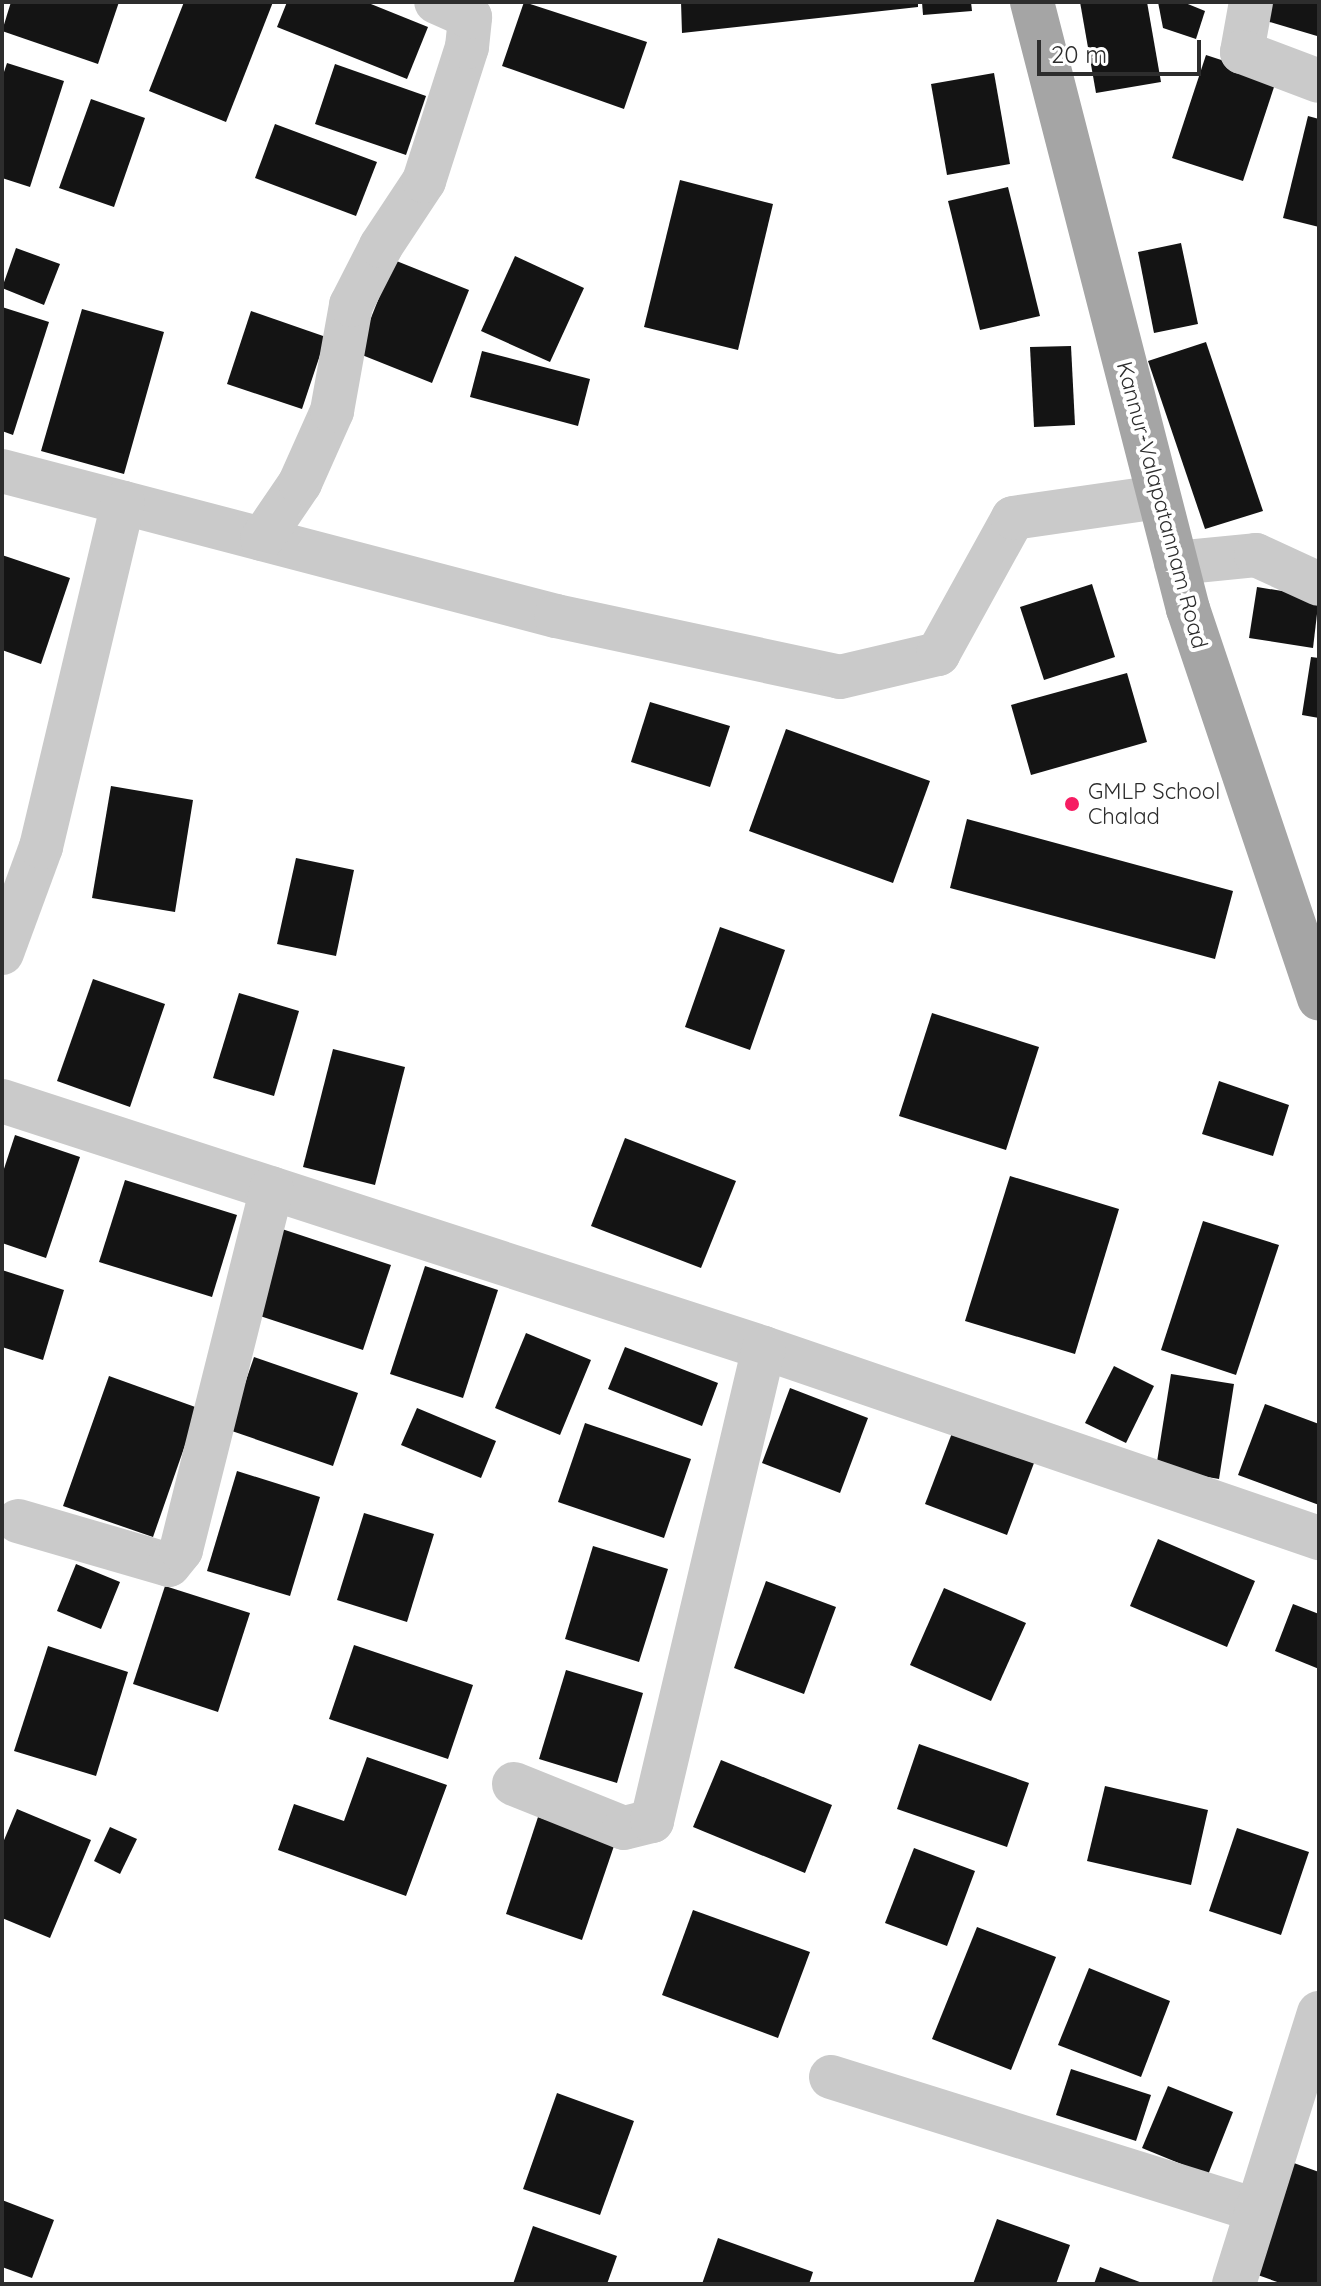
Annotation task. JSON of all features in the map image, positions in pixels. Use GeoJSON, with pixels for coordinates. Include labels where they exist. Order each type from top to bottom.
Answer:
{"type":"FeatureCollection","features":[{"type":"Feature","properties":{"kind":"main road","name":"Kannur-Valapatannam Road"},"geometry":{"type":"LineString","coordinates":[[1032,2],[1176,563],[1319,999]]}},
{"type":"Feature","properties":{"kind":"street"},"geometry":{"type":"LineString","coordinates":[[262,539],[300,483],[332,411],[351,305],[381,246],[424,181],[467,47],[470,17],[436,2]]}},
{"type":"Feature","properties":{"kind":"street"},"geometry":{"type":"LineString","coordinates":[[1251,2],[1242,52],[1319,81]]}},
{"type":"Feature","properties":{"kind":"street"},"geometry":{"type":"LineString","coordinates":[[2,471],[556,616],[840,677],[938,654],[1013,518],[1158,497]]}},
{"type":"Feature","properties":{"kind":"street"},"geometry":{"type":"LineString","coordinates":[[2,953],[41,847],[123,503]]}},
{"type":"Feature","properties":{"kind":"street"},"geometry":{"type":"LineString","coordinates":[[1176,563],[1256,555],[1319,584]]}},
{"type":"Feature","properties":{"kind":"street"},"geometry":{"type":"LineString","coordinates":[[2,1101],[764,1348],[1319,1538]]}},
{"type":"Feature","properties":{"kind":"street"},"geometry":{"type":"LineString","coordinates":[[18,1521],[169,1565],[181,1550],[272,1188]]}},
{"type":"Feature","properties":{"kind":"street"},"geometry":{"type":"LineString","coordinates":[[514,1784],[624,1828],[652,1821],[764,1348]]}},
{"type":"Feature","properties":{"kind":"street"},"geometry":{"type":"LineString","coordinates":[[1234,2284],[1319,2013]]}},
{"type":"Feature","properties":{"kind":"street"},"geometry":{"type":"LineString","coordinates":[[831,2077],[1255,2210]]}},
{"type":"Feature","properties":{"kind":"building"},"geometry":{"type":"Polygon","coordinates":[[[11,2],[119,2],[98,64],[2,31],[11,2]]]}},
{"type":"Feature","properties":{"kind":"building"},"geometry":{"type":"Polygon","coordinates":[[[184,2],[273,2],[226,122],[149,91],[184,2]]]}},
{"type":"Feature","properties":{"kind":"building"},"geometry":{"type":"Polygon","coordinates":[[[287,2],[366,2],[428,27],[407,79],[277,27],[287,2]]]}},
{"type":"Feature","properties":{"kind":"building"},"geometry":{"type":"Polygon","coordinates":[[[524,2],[647,42],[624,109],[502,66],[524,2]]]}},
{"type":"Feature","properties":{"kind":"building"},"geometry":{"type":"Polygon","coordinates":[[[681,2],[918,2],[918,7],[682,33],[681,2]]]}},
{"type":"Feature","properties":{"kind":"building"},"geometry":{"type":"Polygon","coordinates":[[[922,2],[971,2],[972,11],[923,15],[922,2]]]}},
{"type":"Feature","properties":{"kind":"building"},"geometry":{"type":"Polygon","coordinates":[[[1080,2],[1147,2],[1161,82],[1096,93],[1080,2]]]}},
{"type":"Feature","properties":{"kind":"building"},"geometry":{"type":"Polygon","coordinates":[[[1158,2],[1183,2],[1205,11],[1196,39],[1163,28],[1158,2]]]}},
{"type":"Feature","properties":{"kind":"building"},"geometry":{"type":"Polygon","coordinates":[[[1258,2],[1319,2],[1317,36],[1253,17],[1258,2]]]}},
{"type":"Feature","properties":{"kind":"building"},"geometry":{"type":"Polygon","coordinates":[[[1206,55],[1277,78],[1243,181],[1172,158],[1206,55]]]}},
{"type":"Feature","properties":{"kind":"building"},"geometry":{"type":"Polygon","coordinates":[[[7,63],[64,81],[30,187],[2,178],[2,78],[7,63]]]}},
{"type":"Feature","properties":{"kind":"building"},"geometry":{"type":"Polygon","coordinates":[[[335,64],[426,96],[406,155],[315,124],[335,64]]]}},
{"type":"Feature","properties":{"kind":"building"},"geometry":{"type":"Polygon","coordinates":[[[994,73],[1010,164],[947,175],[931,84],[994,73]]]}},
{"type":"Feature","properties":{"kind":"building"},"geometry":{"type":"Polygon","coordinates":[[[91,99],[145,118],[114,207],[59,188],[91,99]]]}},
{"type":"Feature","properties":{"kind":"building"},"geometry":{"type":"Polygon","coordinates":[[[1308,116],[1319,119],[1319,227],[1283,218],[1308,116]]]}},
{"type":"Feature","properties":{"kind":"building"},"geometry":{"type":"Polygon","coordinates":[[[275,124],[377,162],[356,216],[255,178],[275,124]]]}},
{"type":"Feature","properties":{"kind":"building"},"geometry":{"type":"Polygon","coordinates":[[[680,180],[773,204],[738,350],[644,327],[680,180]]]}},
{"type":"Feature","properties":{"kind":"building"},"geometry":{"type":"Polygon","coordinates":[[[1008,187],[1040,316],[980,330],[948,201],[1008,187]]]}},
{"type":"Feature","properties":{"kind":"building"},"geometry":{"type":"Polygon","coordinates":[[[1181,243],[1198,324],[1154,333],[1138,252],[1181,243]]]}},
{"type":"Feature","properties":{"kind":"building"},"geometry":{"type":"Polygon","coordinates":[[[16,248],[60,264],[44,305],[2,288],[16,248]]]}},
{"type":"Feature","properties":{"kind":"building"},"geometry":{"type":"Polygon","coordinates":[[[515,256],[584,288],[550,362],[481,331],[515,256]]]}},
{"type":"Feature","properties":{"kind":"building"},"geometry":{"type":"Polygon","coordinates":[[[394,260],[469,290],[432,383],[357,353],[394,260]]]}},
{"type":"Feature","properties":{"kind":"building"},"geometry":{"type":"Polygon","coordinates":[[[2,307],[49,322],[13,435],[2,431],[2,307]]]}},
{"type":"Feature","properties":{"kind":"building"},"geometry":{"type":"Polygon","coordinates":[[[82,309],[164,332],[124,474],[41,451],[82,309]]]}},
{"type":"Feature","properties":{"kind":"building"},"geometry":{"type":"Polygon","coordinates":[[[251,311],[326,337],[302,409],[227,384],[251,311]]]}},
{"type":"Feature","properties":{"kind":"building"},"geometry":{"type":"Polygon","coordinates":[[[1206,342],[1263,511],[1205,529],[1148,361],[1206,342]]]}},
{"type":"Feature","properties":{"kind":"building"},"geometry":{"type":"Polygon","coordinates":[[[1071,346],[1075,425],[1034,427],[1030,347],[1071,346]]]}},
{"type":"Feature","properties":{"kind":"building"},"geometry":{"type":"Polygon","coordinates":[[[482,351],[590,379],[578,426],[470,397],[482,351]]]}},
{"type":"Feature","properties":{"kind":"building"},"geometry":{"type":"Polygon","coordinates":[[[2,555],[70,578],[41,664],[2,650],[2,555]]]}},
{"type":"Feature","properties":{"kind":"building"},"geometry":{"type":"Polygon","coordinates":[[[1092,584],[1115,657],[1044,680],[1020,607],[1092,584]]]}},
{"type":"Feature","properties":{"kind":"building"},"geometry":{"type":"Polygon","coordinates":[[[1257,587],[1319,597],[1313,648],[1249,638],[1257,587]]]}},
{"type":"Feature","properties":{"kind":"building"},"geometry":{"type":"Polygon","coordinates":[[[1311,657],[1319,658],[1319,718],[1302,715],[1311,657]]]}},
{"type":"Feature","properties":{"kind":"building"},"geometry":{"type":"Polygon","coordinates":[[[1127,673],[1147,742],[1031,775],[1011,705],[1127,673]]]}},
{"type":"Feature","properties":{"kind":"building"},"geometry":{"type":"Polygon","coordinates":[[[650,702],[730,726],[710,787],[631,762],[650,702]]]}},
{"type":"Feature","properties":{"kind":"building"},"geometry":{"type":"Polygon","coordinates":[[[786,729],[930,781],[893,883],[749,831],[786,729]]]}},
{"type":"Feature","properties":{"kind":"building"},"geometry":{"type":"Polygon","coordinates":[[[111,786],[193,800],[175,912],[92,898],[111,786]]]}},
{"type":"Feature","properties":{"kind":"building"},"geometry":{"type":"Polygon","coordinates":[[[967,819],[1233,891],[1215,959],[950,888],[967,819]]]}},
{"type":"Feature","properties":{"kind":"building"},"geometry":{"type":"Polygon","coordinates":[[[296,858],[354,870],[336,956],[277,944],[296,858]]]}},
{"type":"Feature","properties":{"kind":"building"},"geometry":{"type":"Polygon","coordinates":[[[720,927],[785,950],[750,1050],[685,1027],[720,927]]]}},
{"type":"Feature","properties":{"kind":"building"},"geometry":{"type":"Polygon","coordinates":[[[93,979],[165,1004],[130,1107],[57,1081],[93,979]]]}},
{"type":"Feature","properties":{"kind":"building"},"geometry":{"type":"Polygon","coordinates":[[[239,993],[299,1011],[274,1096],[213,1078],[239,993]]]}},
{"type":"Feature","properties":{"kind":"building"},"geometry":{"type":"Polygon","coordinates":[[[932,1013],[1039,1047],[1006,1150],[899,1116],[932,1013]]]}},
{"type":"Feature","properties":{"kind":"building"},"geometry":{"type":"Polygon","coordinates":[[[333,1049],[405,1067],[375,1185],[303,1167],[333,1049]]]}},
{"type":"Feature","properties":{"kind":"building"},"geometry":{"type":"Polygon","coordinates":[[[1219,1081],[1289,1105],[1273,1156],[1202,1134],[1219,1081]]]}},
{"type":"Feature","properties":{"kind":"building"},"geometry":{"type":"Polygon","coordinates":[[[15,1135],[80,1157],[46,1258],[2,1243],[2,1175],[15,1135]]]}},
{"type":"Feature","properties":{"kind":"building"},"geometry":{"type":"Polygon","coordinates":[[[625,1138],[736,1181],[701,1268],[591,1226],[625,1138]]]}},
{"type":"Feature","properties":{"kind":"building"},"geometry":{"type":"Polygon","coordinates":[[[1010,1176],[1119,1209],[1075,1354],[965,1321],[1010,1176]]]}},
{"type":"Feature","properties":{"kind":"building"},"geometry":{"type":"Polygon","coordinates":[[[125,1180],[237,1215],[212,1297],[99,1262],[125,1180]]]}},
{"type":"Feature","properties":{"kind":"building"},"geometry":{"type":"Polygon","coordinates":[[[1203,1221],[1279,1245],[1236,1375],[1161,1350],[1203,1221]]]}},
{"type":"Feature","properties":{"kind":"building"},"geometry":{"type":"Polygon","coordinates":[[[282,1229],[391,1265],[363,1350],[254,1314],[282,1229]]]}},
{"type":"Feature","properties":{"kind":"building"},"geometry":{"type":"Polygon","coordinates":[[[425,1266],[498,1290],[463,1398],[390,1374],[425,1266]]]}},
{"type":"Feature","properties":{"kind":"building"},"geometry":{"type":"Polygon","coordinates":[[[2,1270],[64,1290],[43,1360],[2,1347],[2,1270]]]}},
{"type":"Feature","properties":{"kind":"building"},"geometry":{"type":"Polygon","coordinates":[[[526,1333],[591,1360],[560,1435],[495,1408],[526,1333]]]}},
{"type":"Feature","properties":{"kind":"building"},"geometry":{"type":"Polygon","coordinates":[[[625,1347],[718,1383],[702,1426],[608,1389],[625,1347]]]}},
{"type":"Feature","properties":{"kind":"building"},"geometry":{"type":"Polygon","coordinates":[[[254,1357],[358,1393],[333,1466],[229,1430],[254,1357]]]}},
{"type":"Feature","properties":{"kind":"building"},"geometry":{"type":"Polygon","coordinates":[[[1114,1366],[1154,1386],[1126,1443],[1085,1423],[1114,1366]]]}},
{"type":"Feature","properties":{"kind":"building"},"geometry":{"type":"Polygon","coordinates":[[[1171,1374],[1234,1384],[1219,1479],[1156,1468],[1171,1374]]]}},
{"type":"Feature","properties":{"kind":"building"},"geometry":{"type":"Polygon","coordinates":[[[109,1376],[198,1408],[153,1537],[63,1506],[109,1376]]]}},
{"type":"Feature","properties":{"kind":"building"},"geometry":{"type":"Polygon","coordinates":[[[790,1388],[868,1418],[840,1493],[762,1463],[790,1388]]]}},
{"type":"Feature","properties":{"kind":"building"},"geometry":{"type":"Polygon","coordinates":[[[1265,1404],[1319,1424],[1319,1505],[1238,1475],[1265,1404]]]}},
{"type":"Feature","properties":{"kind":"building"},"geometry":{"type":"Polygon","coordinates":[[[417,1408],[496,1441],[481,1478],[401,1445],[417,1408]]]}},
{"type":"Feature","properties":{"kind":"building"},"geometry":{"type":"Polygon","coordinates":[[[585,1423],[691,1459],[664,1538],[558,1502],[585,1423]]]}},
{"type":"Feature","properties":{"kind":"building"},"geometry":{"type":"Polygon","coordinates":[[[952,1433],[1034,1463],[1007,1535],[925,1504],[952,1433]]]}},
{"type":"Feature","properties":{"kind":"building"},"geometry":{"type":"Polygon","coordinates":[[[237,1471],[320,1497],[290,1596],[207,1571],[237,1471]]]}},
{"type":"Feature","properties":{"kind":"building"},"geometry":{"type":"Polygon","coordinates":[[[364,1513],[434,1534],[407,1622],[337,1600],[364,1513]]]}},
{"type":"Feature","properties":{"kind":"building"},"geometry":{"type":"Polygon","coordinates":[[[1158,1539],[1255,1581],[1227,1647],[1130,1606],[1158,1539]]]}},
{"type":"Feature","properties":{"kind":"building"},"geometry":{"type":"Polygon","coordinates":[[[593,1546],[668,1569],[639,1662],[565,1639],[593,1546]]]}},
{"type":"Feature","properties":{"kind":"building"},"geometry":{"type":"Polygon","coordinates":[[[76,1564],[120,1582],[101,1629],[57,1611],[76,1564]]]}},
{"type":"Feature","properties":{"kind":"building"},"geometry":{"type":"Polygon","coordinates":[[[766,1581],[836,1607],[804,1694],[734,1668],[766,1581]]]}},
{"type":"Feature","properties":{"kind":"building"},"geometry":{"type":"Polygon","coordinates":[[[165,1586],[250,1613],[218,1712],[133,1684],[165,1586]]]}},
{"type":"Feature","properties":{"kind":"building"},"geometry":{"type":"Polygon","coordinates":[[[944,1588],[1026,1623],[991,1701],[910,1665],[944,1588]]]}},
{"type":"Feature","properties":{"kind":"building"},"geometry":{"type":"Polygon","coordinates":[[[1293,1604],[1319,1614],[1319,1669],[1275,1651],[1293,1604]]]}},
{"type":"Feature","properties":{"kind":"building"},"geometry":{"type":"Polygon","coordinates":[[[354,1645],[473,1685],[448,1759],[329,1719],[354,1645]]]}},
{"type":"Feature","properties":{"kind":"building"},"geometry":{"type":"Polygon","coordinates":[[[48,1646],[128,1672],[96,1776],[14,1751],[48,1646]]]}},
{"type":"Feature","properties":{"kind":"building"},"geometry":{"type":"Polygon","coordinates":[[[566,1670],[643,1693],[617,1783],[539,1759],[566,1670]]]}},
{"type":"Feature","properties":{"kind":"building"},"geometry":{"type":"Polygon","coordinates":[[[919,1744],[1029,1783],[1007,1847],[897,1809],[919,1744]]]}},
{"type":"Feature","properties":{"kind":"building"},"geometry":{"type":"Polygon","coordinates":[[[367,1757],[447,1785],[406,1896],[278,1850],[294,1804],[344,1821],[367,1757]]]}},
{"type":"Feature","properties":{"kind":"building"},"geometry":{"type":"Polygon","coordinates":[[[721,1760],[832,1805],[805,1873],[693,1827],[721,1760]]]}},
{"type":"Feature","properties":{"kind":"building"},"geometry":{"type":"Polygon","coordinates":[[[1105,1786],[1208,1810],[1191,1885],[1087,1861],[1105,1786]]]}},
{"type":"Feature","properties":{"kind":"building"},"geometry":{"type":"Polygon","coordinates":[[[17,1809],[91,1840],[50,1938],[2,1918],[2,1845],[17,1809]]]}},
{"type":"Feature","properties":{"kind":"building"},"geometry":{"type":"Polygon","coordinates":[[[538,1817],[615,1843],[582,1940],[506,1914],[538,1817]]]}},
{"type":"Feature","properties":{"kind":"building"},"geometry":{"type":"Polygon","coordinates":[[[110,1827],[137,1839],[120,1874],[94,1861],[110,1827]]]}},
{"type":"Feature","properties":{"kind":"building"},"geometry":{"type":"Polygon","coordinates":[[[1237,1828],[1309,1852],[1281,1935],[1209,1911],[1237,1828]]]}},
{"type":"Feature","properties":{"kind":"building"},"geometry":{"type":"Polygon","coordinates":[[[914,1848],[975,1871],[947,1946],[885,1923],[914,1848]]]}},
{"type":"Feature","properties":{"kind":"building"},"geometry":{"type":"Polygon","coordinates":[[[693,1910],[810,1952],[778,2038],[662,1995],[693,1910]]]}},
{"type":"Feature","properties":{"kind":"building"},"geometry":{"type":"Polygon","coordinates":[[[977,1927],[1056,1957],[1011,2070],[932,2039],[977,1927]]]}},
{"type":"Feature","properties":{"kind":"building"},"geometry":{"type":"Polygon","coordinates":[[[1089,1968],[1170,2001],[1141,2077],[1058,2045],[1089,1968]]]}},
{"type":"Feature","properties":{"kind":"building"},"geometry":{"type":"Polygon","coordinates":[[[1071,2069],[1151,2095],[1136,2141],[1056,2115],[1071,2069]]]}},
{"type":"Feature","properties":{"kind":"building"},"geometry":{"type":"Polygon","coordinates":[[[1168,2086],[1233,2112],[1208,2175],[1142,2148],[1168,2086]]]}},
{"type":"Feature","properties":{"kind":"building"},"geometry":{"type":"Polygon","coordinates":[[[557,2093],[634,2121],[600,2215],[523,2189],[557,2093]]]}},
{"type":"Feature","properties":{"kind":"building"},"geometry":{"type":"Polygon","coordinates":[[[1291,2162],[1319,2172],[1319,2284],[1283,2284],[1252,2273],[1291,2162]]]}},
{"type":"Feature","properties":{"kind":"building"},"geometry":{"type":"Polygon","coordinates":[[[2,2200],[54,2220],[32,2278],[2,2267],[2,2200]]]}},
{"type":"Feature","properties":{"kind":"building"},"geometry":{"type":"Polygon","coordinates":[[[997,2219],[1070,2245],[1056,2284],[973,2284],[997,2219]]]}},
{"type":"Feature","properties":{"kind":"building"},"geometry":{"type":"Polygon","coordinates":[[[533,2226],[617,2256],[607,2284],[513,2284],[533,2226]]]}},
{"type":"Feature","properties":{"kind":"building"},"geometry":{"type":"Polygon","coordinates":[[[718,2238],[813,2272],[809,2284],[702,2284],[718,2238]]]}},
{"type":"Feature","properties":{"kind":"building"},"geometry":{"type":"Polygon","coordinates":[[[1100,2267],[1145,2284],[1094,2284],[1100,2267]]]}},
{"type":"Feature","properties":{"kind":"place","name":"GMLP School Chalad"},"geometry":{"type":"Point","coordinates":[1072,804]}}]}
